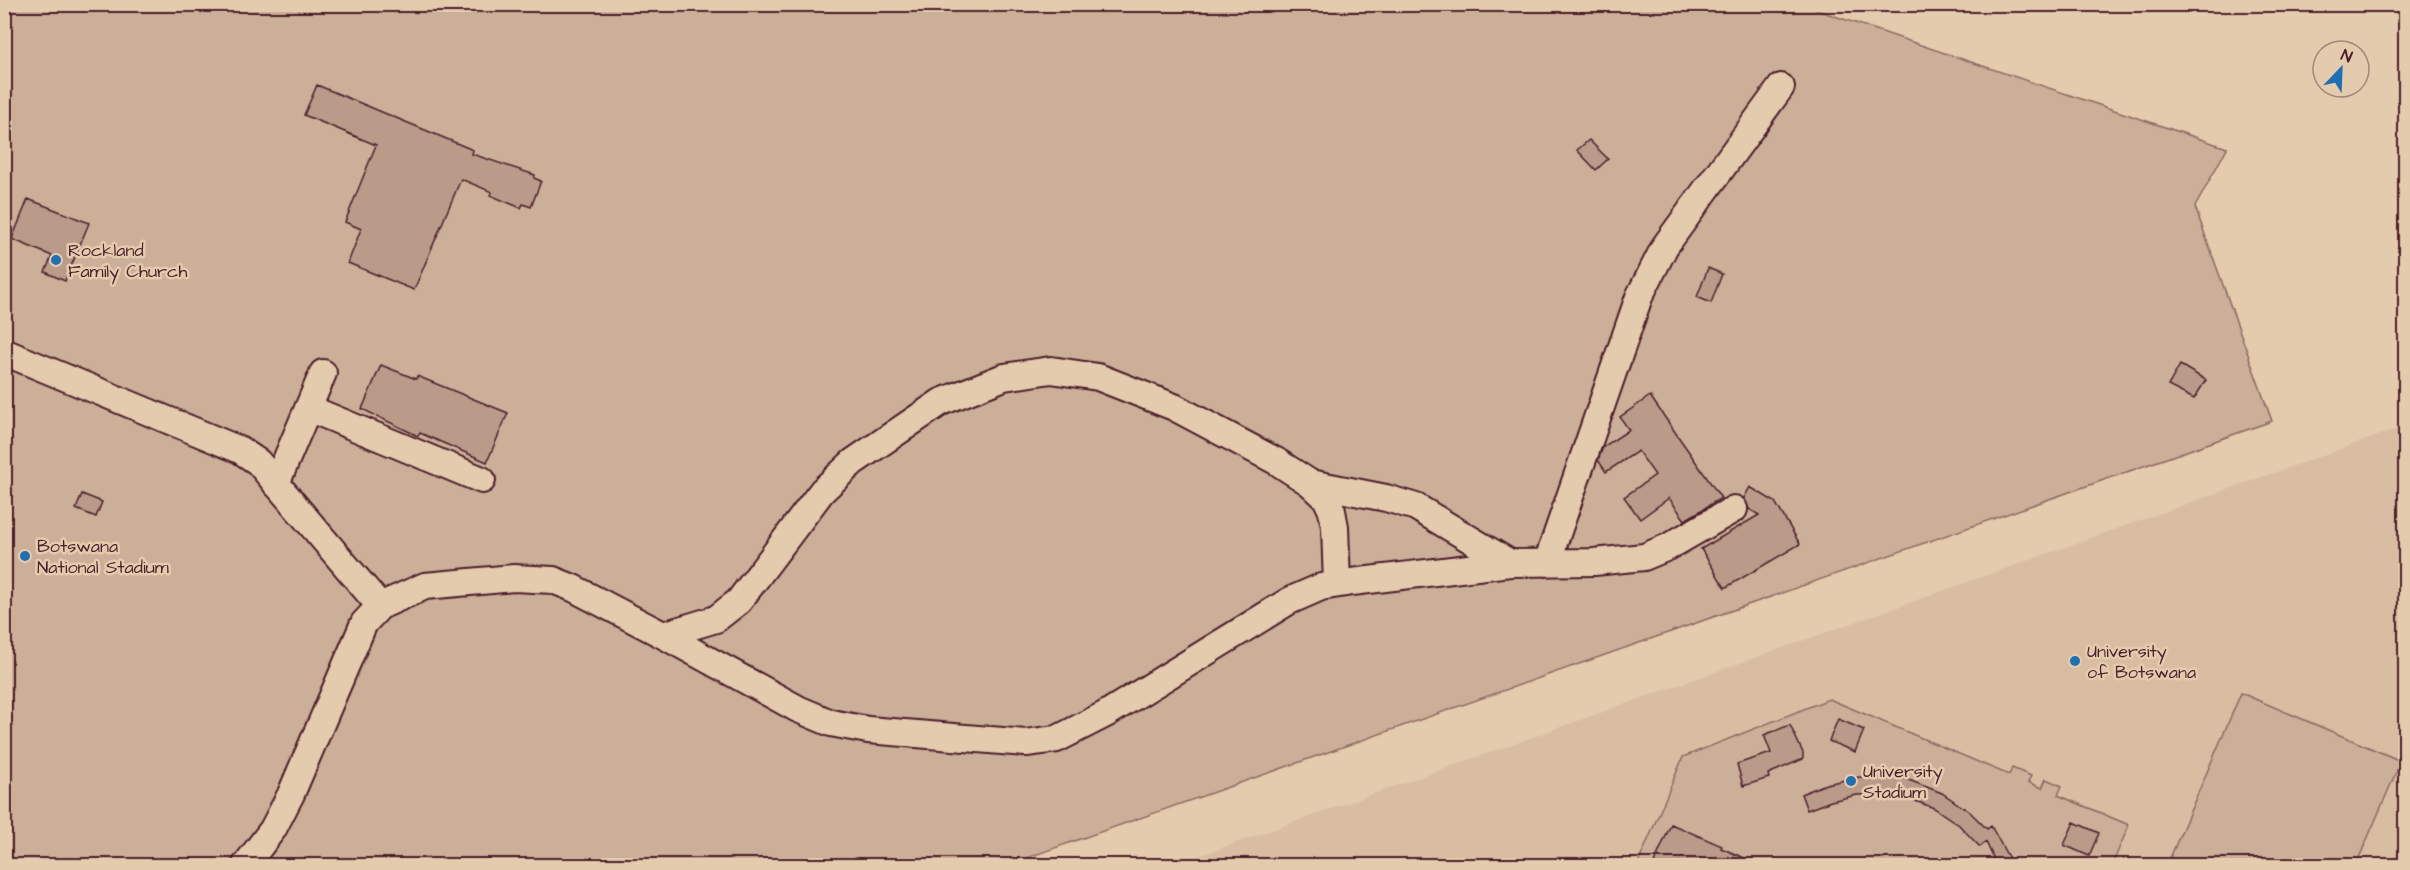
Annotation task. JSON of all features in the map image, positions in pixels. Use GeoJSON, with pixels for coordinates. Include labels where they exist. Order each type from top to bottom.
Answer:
{"type":"FeatureCollection","features":[{"type":"Feature","properties":{"kind":"lane"},"geometry":{"type":"LineString","coordinates":[[1546,563],[1639,297],[1665,246],[1781,87]]}},
{"type":"Feature","properties":{"kind":"lane"},"geometry":{"type":"LineString","coordinates":[[4,352],[240,450],[258,462],[380,606]]}},
{"type":"Feature","properties":{"kind":"lane"},"geometry":{"type":"LineString","coordinates":[[663,635],[716,619],[739,602],[822,491],[853,462],[941,402],[1004,377],[1051,370],[1098,377],[1174,407],[1276,461],[1310,483],[1326,498],[1332,511],[1335,527],[1337,584]]}},
{"type":"Feature","properties":{"kind":"lane"},"geometry":{"type":"LineString","coordinates":[[276,484],[323,373]]}},
{"type":"Feature","properties":{"kind":"lane"},"geometry":{"type":"LineString","coordinates":[[308,408],[482,480]]}},
{"type":"Feature","properties":{"kind":"lane"},"geometry":{"type":"LineString","coordinates":[[1310,483],[1386,498],[1416,507],[1510,563]]}},
{"type":"Feature","properties":{"kind":"lane"},"geometry":{"type":"LineString","coordinates":[[245,866],[273,829],[291,794],[364,624],[380,606],[426,586],[537,578],[553,580],[663,635],[798,709],[831,723],[868,730],[1026,743],[1057,739],[1097,719],[1289,601],[1321,587],[1510,563],[1594,562],[1644,557],[1668,548],[1734,508]]}},
{"type":"Feature","properties":{"kind":"shaded area"},"geometry":{"type":"Polygon","coordinates":[[[4,5],[1802,5],[2227,148],[2195,207],[2272,421],[1006,865],[5,865],[4,5]]]}},
{"type":"Feature","properties":{"kind":"shaded area","name":"University of Botswana"},"geometry":{"type":"Polygon","coordinates":[[[2405,426],[2405,865],[1171,866],[2318,457],[2405,426]]]}},
{"type":"Feature","properties":{"kind":"shaded area"},"geometry":{"type":"Polygon","coordinates":[[[2241,693],[2401,761],[2356,865],[2167,865],[2241,693]]]}},
{"type":"Feature","properties":{"kind":"shaded area","name":"University Stadium"},"geometry":{"type":"Polygon","coordinates":[[[1829,699],[2009,775],[2012,768],[2031,776],[2028,782],[2042,788],[2046,779],[2062,786],[2058,795],[2129,825],[2112,865],[1637,866],[1683,757],[1829,699]]]}},
{"type":"Feature","properties":{"kind":"building"},"geometry":{"type":"Polygon","coordinates":[[[317,85],[473,150],[472,154],[535,175],[534,178],[541,181],[531,207],[523,204],[521,208],[461,179],[414,290],[348,263],[361,229],[345,222],[376,145],[304,115],[317,85]]]}},
{"type":"Feature","properties":{"kind":"building"},"geometry":{"type":"Polygon","coordinates":[[[1589,140],[1608,159],[1596,170],[1577,150],[1589,140]]]}},
{"type":"Feature","properties":{"kind":"building"},"geometry":{"type":"Polygon","coordinates":[[[28,199],[89,223],[65,281],[45,272],[52,256],[12,239],[28,199]]]}},
{"type":"Feature","properties":{"kind":"building"},"geometry":{"type":"Polygon","coordinates":[[[1708,268],[1722,274],[1711,303],[1697,297],[1708,268]]]}},
{"type":"Feature","properties":{"kind":"building"},"geometry":{"type":"Polygon","coordinates":[[[381,365],[416,379],[417,376],[508,413],[487,462],[420,433],[418,436],[362,409],[381,365]]]}},
{"type":"Feature","properties":{"kind":"building"},"geometry":{"type":"Polygon","coordinates":[[[2180,365],[2206,380],[2194,399],[2168,386],[2180,365]]]}},
{"type":"Feature","properties":{"kind":"building"},"geometry":{"type":"Polygon","coordinates":[[[1650,396],[1721,498],[1685,520],[1669,498],[1640,519],[1624,497],[1655,475],[1638,451],[1606,472],[1598,460],[1603,447],[1629,430],[1620,417],[1650,396]]]}},
{"type":"Feature","properties":{"kind":"building"},"geometry":{"type":"Polygon","coordinates":[[[1750,487],[1775,502],[1800,544],[1725,588],[1701,549],[1759,515],[1749,509],[1744,498],[1750,487]]]}},
{"type":"Feature","properties":{"kind":"building"},"geometry":{"type":"Polygon","coordinates":[[[82,494],[102,502],[96,517],[76,509],[82,494]]]}},
{"type":"Feature","properties":{"kind":"building"},"geometry":{"type":"Polygon","coordinates":[[[1838,719],[1864,730],[1855,752],[1829,741],[1838,719]]]}},
{"type":"Feature","properties":{"kind":"building"},"geometry":{"type":"Polygon","coordinates":[[[1790,725],[1803,753],[1803,759],[1768,774],[1769,778],[1743,786],[1737,764],[1771,753],[1764,735],[1790,725]]]}},
{"type":"Feature","properties":{"kind":"building"},"geometry":{"type":"Polygon","coordinates":[[[1859,777],[1901,777],[1942,793],[1970,812],[1987,829],[1991,826],[2013,866],[1997,866],[1986,842],[1980,847],[1959,825],[1934,808],[1897,794],[1857,795],[1807,810],[1801,794],[1826,784],[1859,777]]]}},
{"type":"Feature","properties":{"kind":"building"},"geometry":{"type":"Polygon","coordinates":[[[2074,822],[2099,833],[2089,856],[2064,845],[2074,822]]]}},
{"type":"Feature","properties":{"kind":"building"},"geometry":{"type":"Polygon","coordinates":[[[1671,824],[1722,846],[1721,848],[1763,866],[1653,866],[1671,824]]]}},
{"type":"Feature","properties":{"kind":"place","name":"Rockland Family Church"},"geometry":{"type":"Point","coordinates":[56,260]}},
{"type":"Feature","properties":{"kind":"place","name":"Botswana National Stadium"},"geometry":{"type":"Point","coordinates":[25,556]}},
{"type":"Feature","properties":{"kind":"place","name":"University of Botswana"},"geometry":{"type":"Point","coordinates":[2075,661]}},
{"type":"Feature","properties":{"kind":"place","name":"University Stadium"},"geometry":{"type":"Point","coordinates":[1851,781]}}]}
